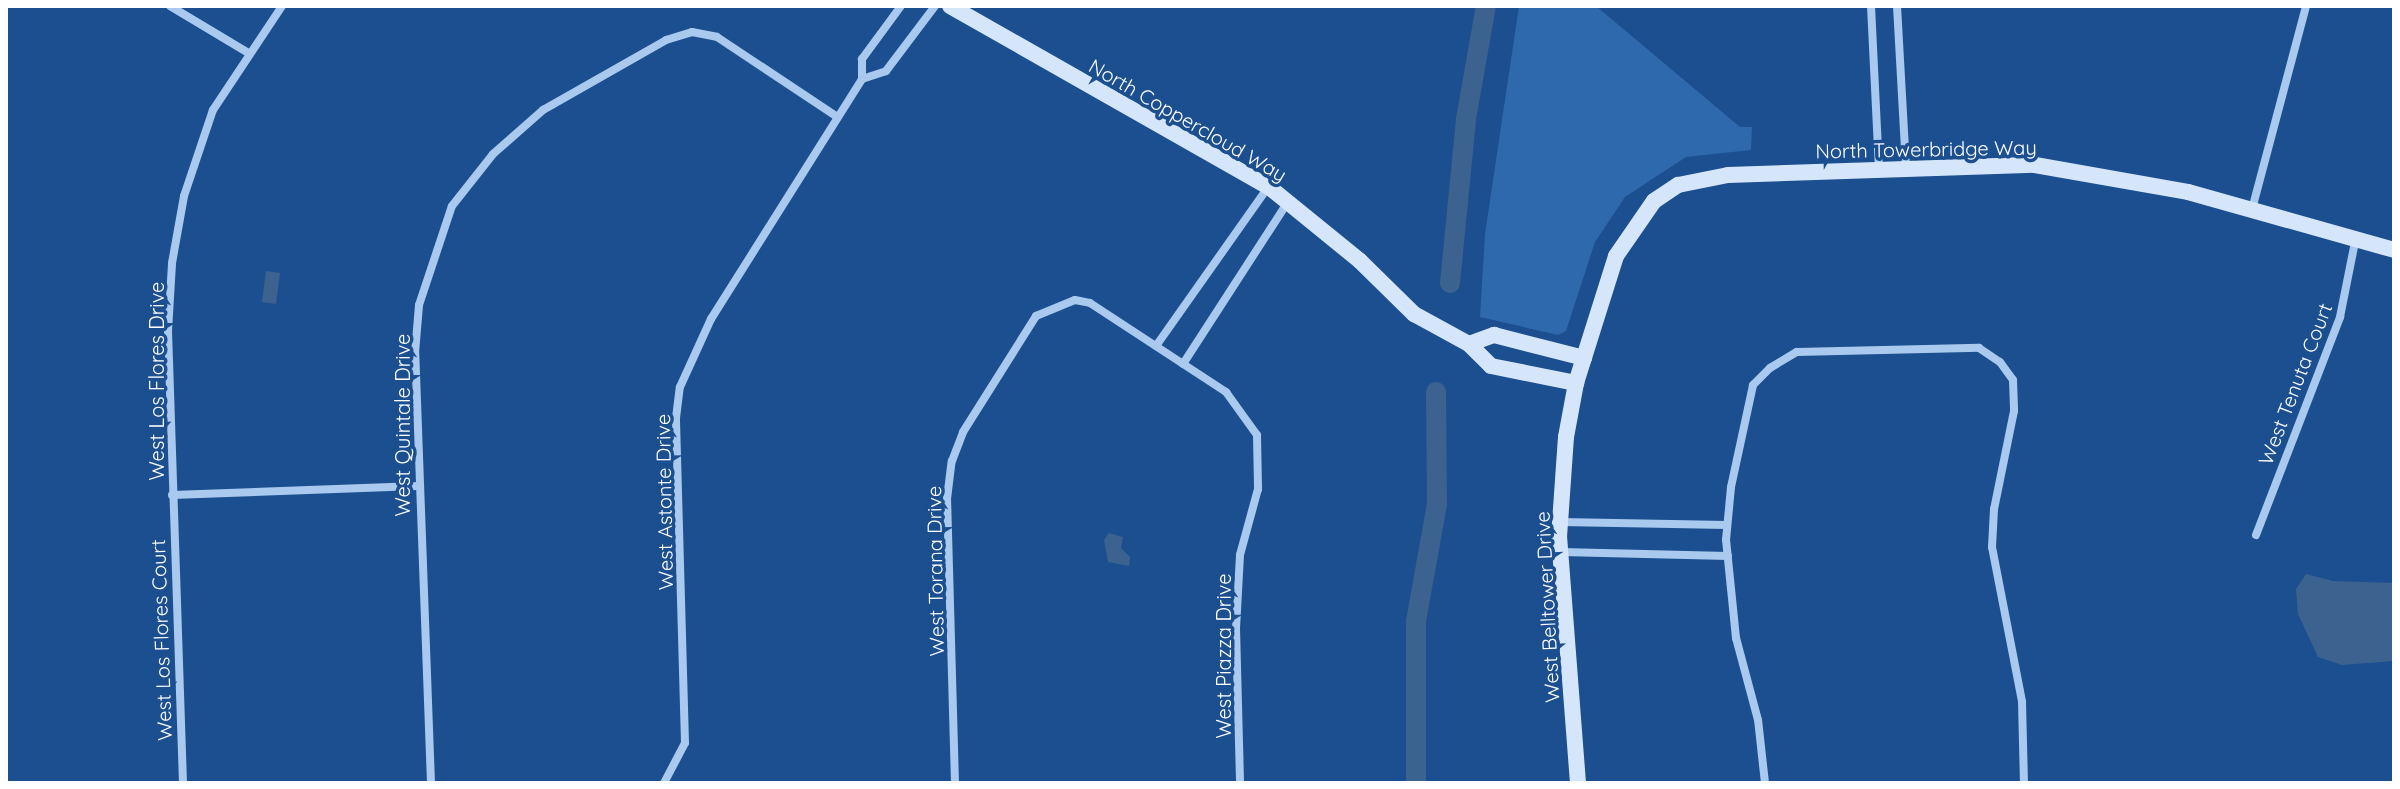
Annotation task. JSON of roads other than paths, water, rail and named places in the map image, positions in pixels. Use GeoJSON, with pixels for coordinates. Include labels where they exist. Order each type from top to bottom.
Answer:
{"type":"FeatureCollection","features":[{"type":"Feature","properties":{"kind":"street"},"geometry":{"type":"LineString","coordinates":[[170,6],[247,52]]}},
{"type":"Feature","properties":{"kind":"street","name":"West Los Flores Drive"},"geometry":{"type":"LineString","coordinates":[[172,495],[168,331],[172,263],[184,196],[213,110],[247,52],[282,6]]}},
{"type":"Feature","properties":{"kind":"street","name":"West Astonte Drive"},"geometry":{"type":"LineString","coordinates":[[667,781],[685,743],[676,418],[680,387],[711,319],[862,79],[862,59],[901,6]]}},
{"type":"Feature","properties":{"kind":"street","name":"West Astonte Drive"},"geometry":{"type":"LineString","coordinates":[[862,79],[886,71],[935,6]]}},
{"type":"Feature","properties":{"kind":"street","name":"North Coppercloud Way"},"geometry":{"type":"LineString","coordinates":[[950,6],[1269,187],[1414,314],[1469,344],[1491,366],[1576,383]]}},
{"type":"Feature","properties":{"kind":"street"},"geometry":{"type":"LineString","coordinates":[[1871,6],[1879,169]]}},
{"type":"Feature","properties":{"kind":"street"},"geometry":{"type":"LineString","coordinates":[[1897,6],[1906,168]]}},
{"type":"Feature","properties":{"kind":"street"},"geometry":{"type":"LineString","coordinates":[[2250,214],[2306,6]]}},
{"type":"Feature","properties":{"kind":"street","name":"West Quintale Drive"},"geometry":{"type":"LineString","coordinates":[[431,783],[418,486],[419,305],[452,206],[493,154],[543,110],[666,40],[692,32],[717,37],[836,116]]}},
{"type":"Feature","properties":{"kind":"street","name":"North Towerbridge Way"},"geometry":{"type":"LineString","coordinates":[[1576,383],[1618,251],[1654,201],[1678,185],[1728,175],[2035,165],[2124,177],[2250,214],[2394,250]]}},
{"type":"Feature","properties":{"kind":"street"},"geometry":{"type":"LineString","coordinates":[[1269,187],[1156,346],[1183,364],[1288,202]]}},
{"type":"Feature","properties":{"kind":"street","name":"West Tenuta Court"},"geometry":{"type":"LineString","coordinates":[[2256,535],[2340,317],[2355,242]]}},
{"type":"Feature","properties":{"kind":"street","name":"West Torana Drive"},"geometry":{"type":"LineString","coordinates":[[955,783],[947,499],[952,461],[963,432],[1036,316],[1063,301],[1090,303],[1156,346]]}},
{"type":"Feature","properties":{"kind":"street"},"geometry":{"type":"LineString","coordinates":[[1469,344],[1494,335],[1584,358]]}},
{"type":"Feature","properties":{"kind":"street"},"geometry":{"type":"LineString","coordinates":[[1765,783],[1758,720],[1736,638],[1727,525],[1753,385],[1770,368],[1797,352],[1979,348],[2000,362],[2013,380],[2014,411],[1994,509],[1992,547],[2022,702],[2024,783]]}},
{"type":"Feature","properties":{"kind":"street","name":"West Piazza Drive"},"geometry":{"type":"LineString","coordinates":[[1183,364],[1226,392],[1257,435],[1258,489],[1240,555],[1236,628],[1240,783]]}},
{"type":"Feature","properties":{"kind":"street","name":"West Belltower Drive"},"geometry":{"type":"LineString","coordinates":[[1576,383],[1560,522],[1560,552],[1578,783]]}},
{"type":"Feature","properties":{"kind":"street"},"geometry":{"type":"LineString","coordinates":[[172,495],[418,486]]}},
{"type":"Feature","properties":{"kind":"street","name":"West Los Flores Court"},"geometry":{"type":"LineString","coordinates":[[172,495],[183,783]]}},
{"type":"Feature","properties":{"kind":"street"},"geometry":{"type":"LineString","coordinates":[[1560,522],[1727,525]]}},
{"type":"Feature","properties":{"kind":"street"},"geometry":{"type":"LineString","coordinates":[[1560,552],[1728,556]]}},
{"type":"Feature","properties":{"kind":"waterway"},"geometry":{"type":"LineString","coordinates":[[1450,283],[1466,119],[1486,6]]}},
{"type":"Feature","properties":{"kind":"waterway"},"geometry":{"type":"LineString","coordinates":[[1416,783],[1416,621],[1437,504],[1436,392]]}}]}
